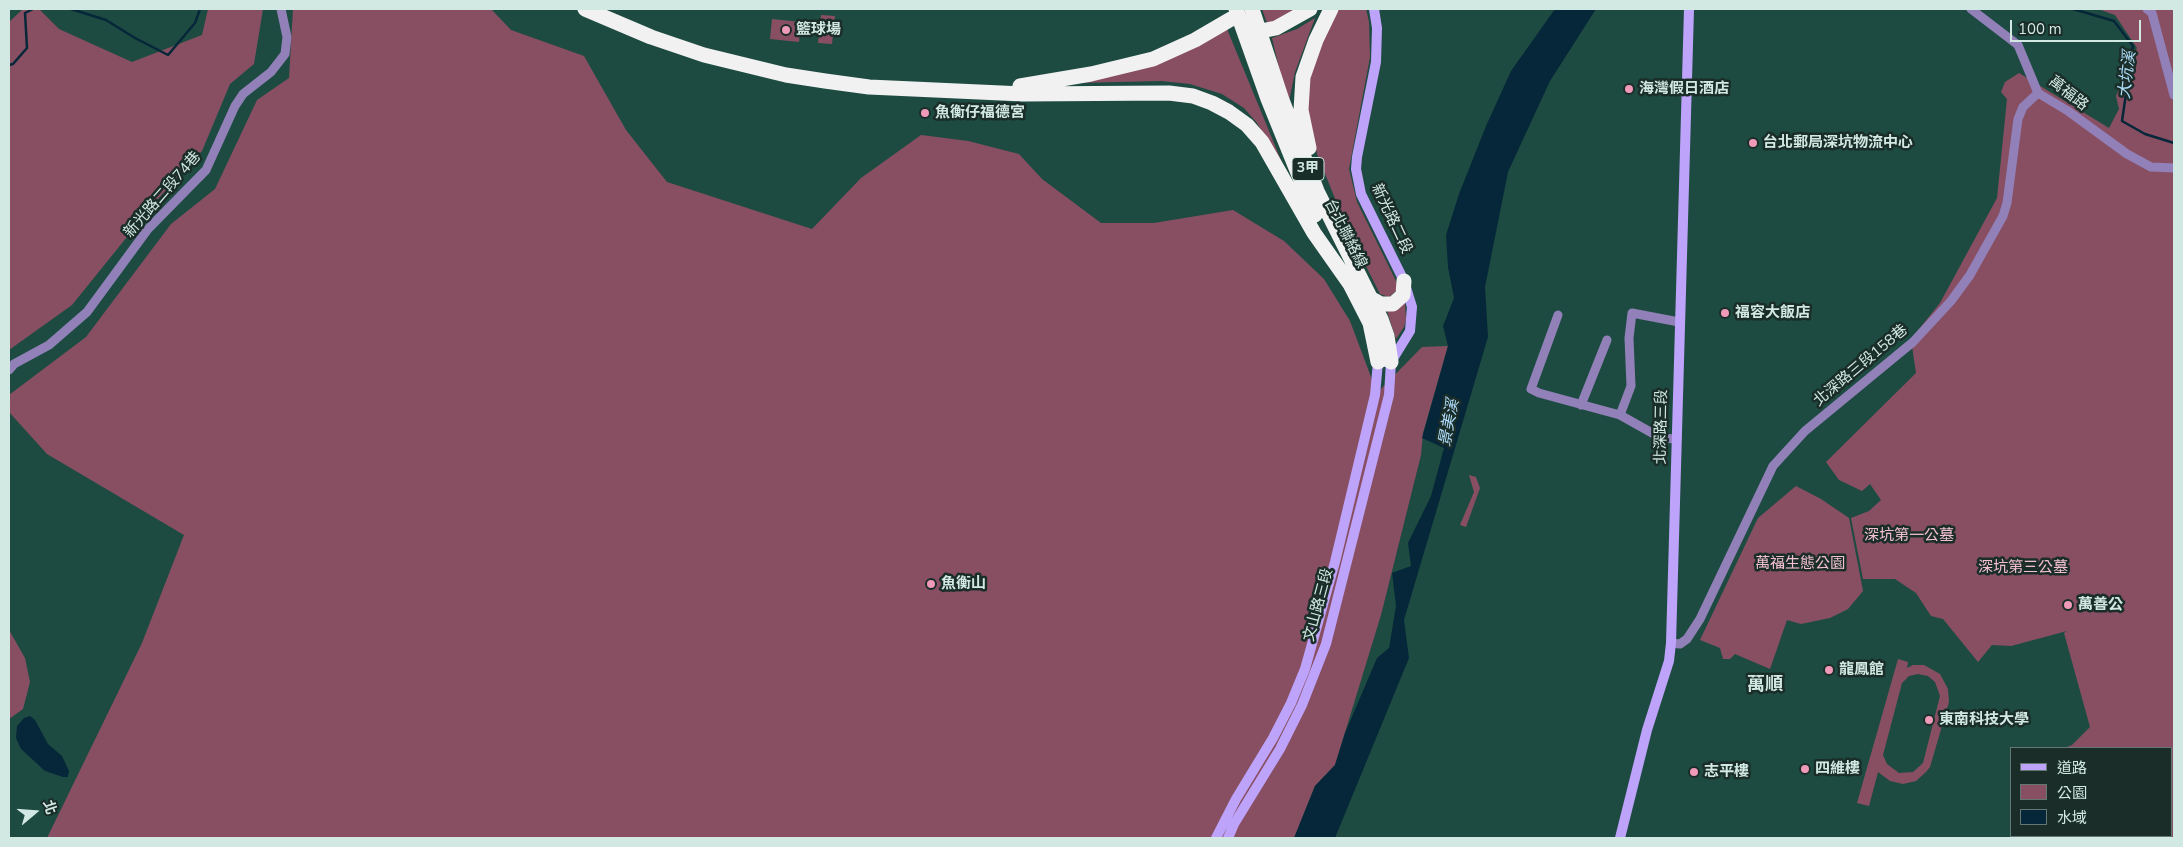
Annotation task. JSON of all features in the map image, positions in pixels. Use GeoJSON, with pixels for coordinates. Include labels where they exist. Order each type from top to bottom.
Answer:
{"type":"FeatureCollection","features":[{"type":"Feature","properties":{"kind":"highway"},"geometry":{"type":"LineString","coordinates":[[585,9],[651,37],[704,55],[786,75],[869,87],[1023,94],[1169,93],[1193,96],[1229,112],[1247,125],[1262,142],[1314,233],[1352,287]]}},
{"type":"Feature","properties":{"kind":"highway","name":"台北聯絡線"},"geometry":{"type":"LineString","coordinates":[[1252,9],[1299,147],[1342,244],[1372,299],[1387,336],[1384,362]]}},
{"type":"Feature","properties":{"kind":"highway"},"geometry":{"type":"LineString","coordinates":[[1244,34],[1260,32],[1289,22],[1310,9]]}},
{"type":"Feature","properties":{"kind":"highway"},"geometry":{"type":"LineString","coordinates":[[1332,9],[1306,64],[1301,92],[1301,110],[1308,144],[1342,244]]}},
{"type":"Feature","properties":{"kind":"highway"},"geometry":{"type":"LineString","coordinates":[[966,91],[1021,86],[1120,68],[1154,59],[1175,50],[1234,13]]}},
{"type":"Feature","properties":{"kind":"highway","name":"台北聯絡線"},"geometry":{"type":"LineString","coordinates":[[1234,13],[1244,34],[1306,196],[1370,323],[1384,362]]}},
{"type":"Feature","properties":{"kind":"highway"},"geometry":{"type":"LineString","coordinates":[[1372,299],[1381,304],[1393,304],[1402,295],[1404,281]]}},
{"type":"Feature","properties":{"kind":"main road","name":"新光路二段"},"geometry":{"type":"LineString","coordinates":[[1374,9],[1377,28],[1376,62],[1357,157],[1358,181],[1366,206],[1410,296],[1412,319],[1407,337],[1384,362]]}},
{"type":"Feature","properties":{"kind":"main road","name":"北深路三段"},"geometry":{"type":"LineString","coordinates":[[1620,838],[1647,730],[1668,661],[1671,643],[1689,9]]}},
{"type":"Feature","properties":{"kind":"main road","name":"文山路三段"},"geometry":{"type":"LineString","coordinates":[[1216,838],[1236,799],[1273,738],[1291,703],[1305,669],[1335,562],[1384,362]]}},
{"type":"Feature","properties":{"kind":"main road","name":"文山路三段"},"geometry":{"type":"LineString","coordinates":[[1228,838],[1234,824],[1280,749],[1302,705],[1326,644],[1388,395],[1384,362]]}},
{"type":"Feature","properties":{"kind":"street","name":"新光路二段74巷"},"geometry":{"type":"LineString","coordinates":[[11,365],[49,345],[87,312],[148,229],[206,170],[235,106],[244,94],[272,72],[285,54],[287,37],[281,9]]}},
{"type":"Feature","properties":{"kind":"street","name":"萬福路"},"geometry":{"type":"LineString","coordinates":[[1971,9],[2018,45],[2038,92],[2068,111],[2127,154],[2151,167],[2174,168]]}},
{"type":"Feature","properties":{"kind":"street"},"geometry":{"type":"LineString","coordinates":[[2147,9],[2152,13],[2174,94]]}},
{"type":"Feature","properties":{"kind":"street","name":"北深路三段158巷"},"geometry":{"type":"LineString","coordinates":[[1671,643],[1680,644],[1687,639],[1700,619],[1773,466],[1805,432],[1912,342],[1951,301],[1970,275],[2003,216],[2007,203],[2018,119],[2023,107],[2038,92]]}},
{"type":"Feature","properties":{"kind":"street"},"geometry":{"type":"LineString","coordinates":[[1620,415],[1631,386],[1630,326],[1632,313],[1679,322]]}},
{"type":"Feature","properties":{"kind":"street"},"geometry":{"type":"LineString","coordinates":[[1558,315],[1531,389],[1620,415],[1661,438],[1677,439]]}},
{"type":"Feature","properties":{"kind":"street"},"geometry":{"type":"LineString","coordinates":[[1581,405],[1606,340]]}},
{"type":"Feature","properties":{"kind":"green space"},"geometry":{"type":"Polygon","coordinates":[[[23,9],[39,9],[59,29],[132,62],[202,35],[208,9],[263,9],[254,64],[230,84],[202,151],[156,201],[72,305],[9,350],[9,22],[23,9]]]}},
{"type":"Feature","properties":{"kind":"green space"},"geometry":{"type":"Polygon","coordinates":[[[293,9],[491,9],[511,30],[584,56],[626,130],[667,182],[812,229],[861,178],[921,135],[968,141],[1019,154],[1042,179],[1101,223],[1154,223],[1233,210],[1284,241],[1324,279],[1350,321],[1377,393],[1422,347],[1448,346],[1423,433],[1421,455],[1381,615],[1335,765],[1315,786],[1294,838],[47,838],[142,643],[184,535],[47,454],[9,412],[9,395],[86,337],[171,224],[215,189],[257,100],[289,78],[293,9]]]}},
{"type":"Feature","properties":{"kind":"green space"},"geometry":{"type":"Polygon","coordinates":[[[1262,9],[1300,9],[1276,23],[1267,23],[1262,9]]]}},
{"type":"Feature","properties":{"kind":"green space"},"geometry":{"type":"Polygon","coordinates":[[[1338,9],[1366,9],[1369,22],[1370,57],[1349,169],[1357,202],[1397,283],[1397,290],[1389,297],[1380,294],[1347,228],[1317,154],[1308,119],[1308,88],[1316,55],[1338,9]]]}},
{"type":"Feature","properties":{"kind":"green space"},"geometry":{"type":"Polygon","coordinates":[[[2098,9],[2174,9],[2174,838],[2021,838],[2173,837],[2173,747],[2067,747],[2072,745],[2090,727],[2064,633],[2067,631],[2011,646],[1992,645],[1978,662],[1943,619],[1931,616],[1916,593],[1895,579],[1863,579],[1851,518],[1869,511],[1881,500],[1870,484],[1862,491],[1839,480],[1826,462],[1916,373],[1911,339],[1940,303],[1997,198],[2007,99],[2001,92],[2005,82],[2019,73],[2109,128],[2119,109],[2116,96],[2137,48],[2115,15],[2098,9]]]}},
{"type":"Feature","properties":{"kind":"green space"},"geometry":{"type":"Polygon","coordinates":[[[821,15],[835,16],[832,44],[818,43],[821,15]]]}},
{"type":"Feature","properties":{"kind":"green space"},"geometry":{"type":"Polygon","coordinates":[[[1315,18],[1295,72],[1288,106],[1272,38],[1297,29],[1315,18]]]}},
{"type":"Feature","properties":{"kind":"green space","name":"籃球場"},"geometry":{"type":"Polygon","coordinates":[[[772,19],[801,22],[799,42],[770,39],[772,19]]]}},
{"type":"Feature","properties":{"kind":"green space"},"geometry":{"type":"Polygon","coordinates":[[[1227,29],[1283,165],[1257,123],[1244,108],[1222,94],[1190,84],[1161,81],[1075,83],[1227,29]]]}},
{"type":"Feature","properties":{"kind":"green space"},"geometry":{"type":"Polygon","coordinates":[[[1405,303],[1406,319],[1404,327],[1396,339],[1387,311],[1405,303]]]}},
{"type":"Feature","properties":{"kind":"green space"},"geometry":{"type":"Polygon","coordinates":[[[1469,475],[1476,477],[1480,488],[1466,527],[1460,525],[1474,492],[1469,475]]]}},
{"type":"Feature","properties":{"kind":"green space","name":"萬福生態公園"},"geometry":{"type":"Polygon","coordinates":[[[1796,486],[1821,499],[1849,518],[1863,591],[1848,609],[1830,618],[1801,624],[1787,620],[1770,669],[1735,654],[1730,659],[1723,659],[1720,648],[1700,640],[1758,518],[1796,486]]]}},
{"type":"Feature","properties":{"kind":"green space"},"geometry":{"type":"Polygon","coordinates":[[[9,630],[25,658],[30,682],[23,709],[9,719],[9,630]]]}},
{"type":"Feature","properties":{"kind":"green space"},"geometry":{"type":"Polygon","coordinates":[[[1898,659],[1908,662],[1907,668],[1913,665],[1924,665],[1940,674],[1948,689],[1949,702],[1930,767],[1916,781],[1903,784],[1890,781],[1878,772],[1869,806],[1857,803],[1898,659]],[[1918,674],[1909,676],[1902,683],[1883,755],[1887,764],[1899,773],[1913,772],[1923,763],[1940,696],[1935,682],[1928,676],[1918,674]]]}},
{"type":"Feature","properties":{"kind":"water","name":"景美溪"},"geometry":{"type":"Polygon","coordinates":[[[1555,9],[1596,9],[1550,81],[1508,172],[1485,287],[1488,337],[1404,620],[1409,658],[1335,838],[1294,838],[1315,786],[1335,765],[1345,733],[1377,658],[1389,648],[1396,606],[1392,573],[1411,566],[1408,543],[1431,496],[1444,448],[1422,438],[1448,346],[1443,326],[1454,298],[1448,267],[1446,235],[1459,194],[1486,126],[1511,71],[1555,9]]]}},
{"type":"Feature","properties":{"kind":"water"},"geometry":{"type":"Polygon","coordinates":[[[30,716],[35,720],[48,744],[62,756],[69,771],[68,777],[45,771],[21,749],[16,738],[17,726],[24,718],[30,716]]]}},
{"type":"Feature","properties":{"kind":"waterway"},"geometry":{"type":"LineString","coordinates":[[9,65],[13,64],[27,48],[25,13],[33,9]]}},
{"type":"Feature","properties":{"kind":"waterway"},"geometry":{"type":"LineString","coordinates":[[71,9],[106,20],[168,55],[195,23],[200,9]]}},
{"type":"Feature","properties":{"kind":"waterway","name":"大坑溪"},"geometry":{"type":"LineString","coordinates":[[2073,9],[2114,21],[2133,46],[2122,121],[2145,134],[2174,143]]}},
{"type":"Feature","properties":{"kind":"place","name":"籃球場"},"geometry":{"type":"Point","coordinates":[786,30]}},
{"type":"Feature","properties":{"kind":"place","name":"海灣假日酒店"},"geometry":{"type":"Point","coordinates":[1629,89]}},
{"type":"Feature","properties":{"kind":"place","name":"魚衡仔福德宮"},"geometry":{"type":"Point","coordinates":[925,113]}},
{"type":"Feature","properties":{"kind":"place","name":"台北郵局深坑物流中心"},"geometry":{"type":"Point","coordinates":[1753,143]}},
{"type":"Feature","properties":{"kind":"place","name":"福容大飯店"},"geometry":{"type":"Point","coordinates":[1725,313]}},
{"type":"Feature","properties":{"kind":"place","name":"魚衡山"},"geometry":{"type":"Point","coordinates":[931,584]}},
{"type":"Feature","properties":{"kind":"place","name":"萬善公"},"geometry":{"type":"Point","coordinates":[2068,605]}},
{"type":"Feature","properties":{"kind":"place","name":"龍鳳館"},"geometry":{"type":"Point","coordinates":[1829,670]}},
{"type":"Feature","properties":{"kind":"place","name":"東南科技大學"},"geometry":{"type":"Point","coordinates":[1929,720]}},
{"type":"Feature","properties":{"kind":"place","name":"四維樓"},"geometry":{"type":"Point","coordinates":[1805,769]}},
{"type":"Feature","properties":{"kind":"place","name":"志平樓"},"geometry":{"type":"Point","coordinates":[1694,772]}},
{"type":"Feature","properties":{"kind":"district","name":"萬順"},"geometry":{"type":"Point","coordinates":[1765,686]}},
{"type":"Feature","properties":{"kind":"park label","name":"深坑第一公墓"},"geometry":{"type":"Point","coordinates":[1909,536]}},
{"type":"Feature","properties":{"kind":"park label","name":"深坑第三公墓"},"geometry":{"type":"Point","coordinates":[2023,568]}}]}
